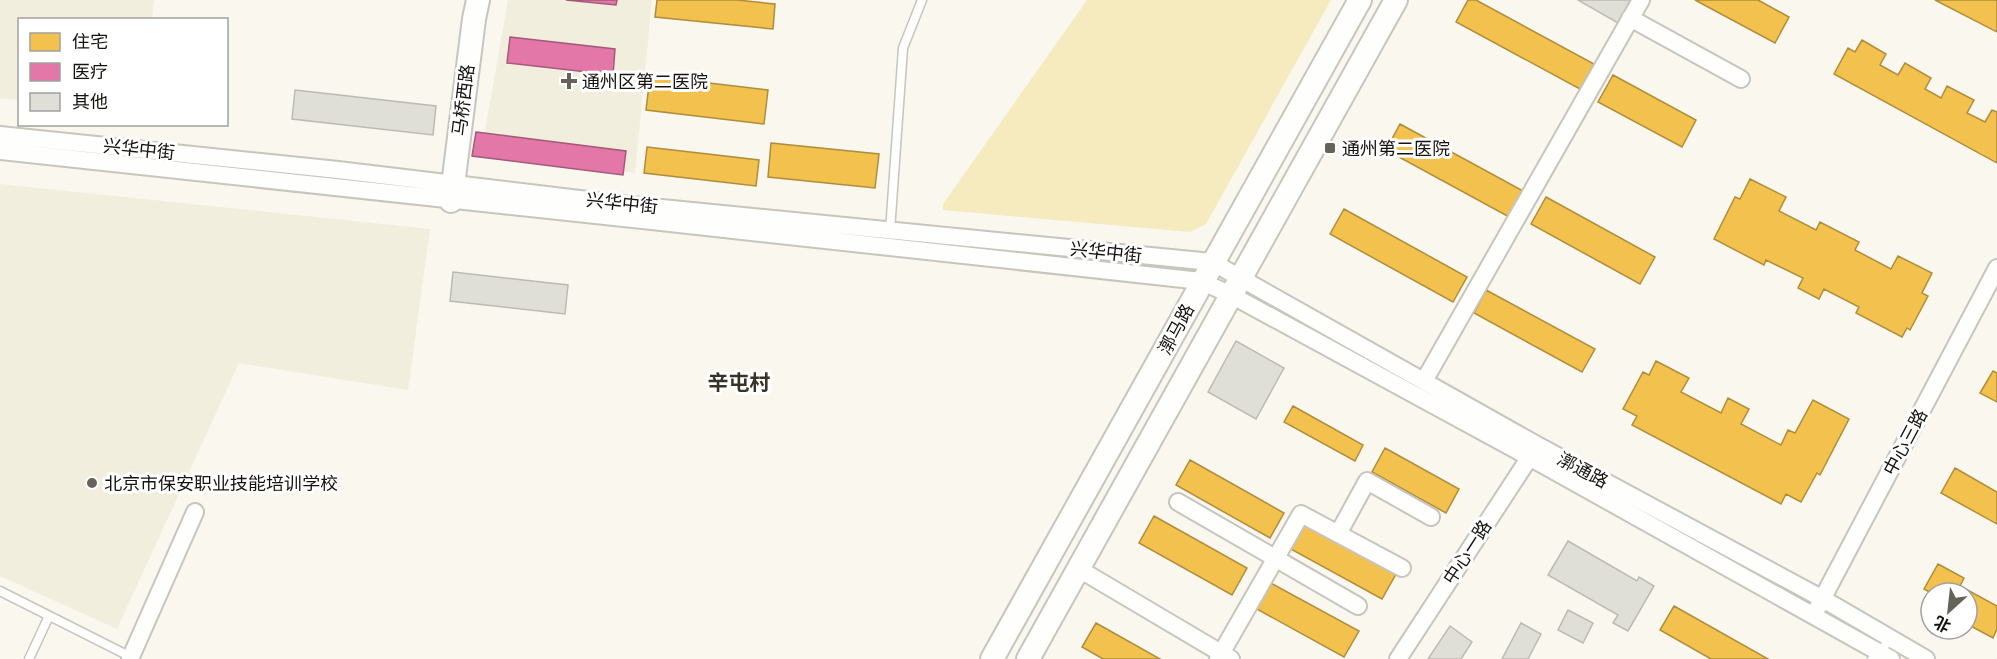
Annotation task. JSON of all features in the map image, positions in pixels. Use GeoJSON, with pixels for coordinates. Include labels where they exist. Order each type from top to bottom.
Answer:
{"type":"FeatureCollection","features":[{"type":"Feature","properties":{"kind":"main road","name":"马桥西路"},"geometry":{"type":"LineString","coordinates":[[452,192],[478,0]]}},
{"type":"Feature","properties":{"kind":"main road","name":"漷马路"},"geometry":{"type":"LineString","coordinates":[[992,659],[1360,0]]}},
{"type":"Feature","properties":{"kind":"main road","name":"漷马路"},"geometry":{"type":"LineString","coordinates":[[1028,659],[1396,0]]}},
{"type":"Feature","properties":{"kind":"street"},"geometry":{"type":"LineString","coordinates":[[1424,381],[1641,0]]}},
{"type":"Feature","properties":{"kind":"street"},"geometry":{"type":"LineString","coordinates":[[1630,18],[1741,79]]}},
{"type":"Feature","properties":{"kind":"street","name":"兴华中街"},"geometry":{"type":"LineString","coordinates":[[0,135],[338,170],[452,192],[888,246],[1207,272]]}},
{"type":"Feature","properties":{"kind":"street","name":"兴华中街"},"geometry":{"type":"LineString","coordinates":[[0,151],[890,231],[1207,272],[1237,286]]}},
{"type":"Feature","properties":{"kind":"street","name":"中心三路"},"geometry":{"type":"LineString","coordinates":[[1814,616],[1997,268]]}},
{"type":"Feature","properties":{"kind":"street","name":"漷通路"},"geometry":{"type":"LineString","coordinates":[[1237,286],[1424,381],[1533,451],[1823,598],[1926,659]]}},
{"type":"Feature","properties":{"kind":"street","name":"漷通路"},"geometry":{"type":"LineString","coordinates":[[1237,286],[1533,451],[1881,657]]}},
{"type":"Feature","properties":{"kind":"street","name":"中心一路"},"geometry":{"type":"LineString","coordinates":[[1398,659],[1533,451]]}},
{"type":"Feature","properties":{"kind":"street"},"geometry":{"type":"LineString","coordinates":[[1338,534],[1367,481],[1431,516]]}},
{"type":"Feature","properties":{"kind":"street"},"geometry":{"type":"LineString","coordinates":[[1178,502],[1358,606]]}},
{"type":"Feature","properties":{"kind":"street"},"geometry":{"type":"LineString","coordinates":[[130,658],[195,512]]}},
{"type":"Feature","properties":{"kind":"street"},"geometry":{"type":"LineString","coordinates":[[1079,568],[1224,657],[1301,514],[1402,568]]}},
{"type":"Feature","properties":{"kind":"lane"},"geometry":{"type":"LineString","coordinates":[[890,231],[903,48],[922,0]]}},
{"type":"Feature","properties":{"kind":"lane"},"geometry":{"type":"LineString","coordinates":[[0,591],[130,658]]}},
{"type":"Feature","properties":{"kind":"lane"},"geometry":{"type":"LineString","coordinates":[[29,659],[49,616]]}},
{"type":"Feature","properties":{"kind":"lane"},"geometry":{"type":"LineString","coordinates":[[1881,657],[1891,639]]}},
{"type":"Feature","properties":{"kind":"shaded area"},"geometry":{"type":"Polygon","coordinates":[[[0,0],[154,0],[152,18],[18,18],[18,100],[0,98],[0,0]]]}},
{"type":"Feature","properties":{"kind":"shaded area","name":"通州区第二医院"},"geometry":{"type":"Polygon","coordinates":[[[508,0],[652,0],[635,173],[481,154],[508,0]]]}},
{"type":"Feature","properties":{"kind":"shaded area"},"geometry":{"type":"Polygon","coordinates":[[[1087,0],[1331,0],[1206,224],[1190,232],[943,210],[943,204],[1087,0]]]}},
{"type":"Feature","properties":{"kind":"shaded area","name":"北京市保安职业技能培训学校"},"geometry":{"type":"Polygon","coordinates":[[[0,184],[430,229],[408,390],[239,363],[117,629],[0,576],[0,184]]]}},
{"type":"Feature","properties":{"kind":"building: 住宅"},"geometry":{"type":"Polygon","coordinates":[[[657,0],[737,0],[775,4],[773,29],[655,17],[657,0]]]}},
{"type":"Feature","properties":{"kind":"building: 住宅"},"geometry":{"type":"Polygon","coordinates":[[[1468,0],[1476,0],[1594,64],[1580,89],[1456,22],[1468,0]]]}},
{"type":"Feature","properties":{"kind":"building: 住宅"},"geometry":{"type":"Polygon","coordinates":[[[1695,0],[1758,0],[1789,17],[1775,43],[1695,0]]]}},
{"type":"Feature","properties":{"kind":"building: 住宅"},"geometry":{"type":"Polygon","coordinates":[[[1935,0],[1997,0],[1997,32],[1935,0]]]}},
{"type":"Feature","properties":{"kind":"building: 住宅"},"geometry":{"type":"Polygon","coordinates":[[[1862,40],[1886,54],[1880,65],[1898,75],[1905,63],[1931,78],[1925,89],[1941,98],[1947,86],[1974,100],[1967,113],[1985,122],[1992,110],[1997,112],[1997,163],[1834,74],[1848,48],[1855,52],[1862,40]]]}},
{"type":"Feature","properties":{"kind":"building: 住宅"},"geometry":{"type":"Polygon","coordinates":[[[1613,75],[1696,120],[1682,147],[1598,102],[1613,75]]]}},
{"type":"Feature","properties":{"kind":"building: 住宅"},"geometry":{"type":"Polygon","coordinates":[[[650,76],[768,90],[764,124],[646,110],[650,76]]]}},
{"type":"Feature","properties":{"kind":"building: 住宅"},"geometry":{"type":"Polygon","coordinates":[[[1400,124],[1525,192],[1511,218],[1386,150],[1400,124]]]}},
{"type":"Feature","properties":{"kind":"building: 住宅"},"geometry":{"type":"Polygon","coordinates":[[[771,143],[879,154],[875,188],[768,177],[771,143]]]}},
{"type":"Feature","properties":{"kind":"building: 住宅"},"geometry":{"type":"Polygon","coordinates":[[[647,147],[759,160],[756,186],[644,173],[647,147]]]}},
{"type":"Feature","properties":{"kind":"building: 住宅"},"geometry":{"type":"Polygon","coordinates":[[[1750,179],[1786,197],[1779,211],[1816,230],[1820,222],[1859,242],[1855,250],[1891,269],[1898,256],[1932,273],[1922,293],[1928,296],[1910,330],[1907,328],[1902,337],[1856,313],[1859,307],[1824,289],[1819,299],[1798,288],[1803,278],[1766,260],[1764,265],[1714,239],[1735,197],[1740,199],[1750,179]]]}},
{"type":"Feature","properties":{"kind":"building: 住宅"},"geometry":{"type":"Polygon","coordinates":[[[1546,197],[1655,257],[1640,284],[1531,224],[1546,197]]]}},
{"type":"Feature","properties":{"kind":"building: 住宅"},"geometry":{"type":"Polygon","coordinates":[[[1344,209],[1467,277],[1453,302],[1330,234],[1344,209]]]}},
{"type":"Feature","properties":{"kind":"building: 住宅"},"geometry":{"type":"Polygon","coordinates":[[[1486,290],[1595,349],[1582,372],[1474,313],[1486,290]]]}},
{"type":"Feature","properties":{"kind":"building: 住宅"},"geometry":{"type":"Polygon","coordinates":[[[1656,361],[1689,378],[1681,392],[1721,413],[1728,398],[1749,409],[1741,424],[1781,445],[1788,430],[1795,433],[1813,400],[1849,419],[1820,475],[1817,473],[1801,502],[1786,494],[1781,504],[1632,425],[1637,416],[1623,409],[1643,372],[1649,375],[1656,361]]]}},
{"type":"Feature","properties":{"kind":"building: 住宅"},"geometry":{"type":"Polygon","coordinates":[[[1993,371],[1997,373],[1997,402],[1980,393],[1993,371]]]}},
{"type":"Feature","properties":{"kind":"building: 住宅"},"geometry":{"type":"Polygon","coordinates":[[[1293,406],[1363,445],[1355,461],[1284,422],[1293,406]]]}},
{"type":"Feature","properties":{"kind":"building: 住宅"},"geometry":{"type":"Polygon","coordinates":[[[1385,448],[1459,489],[1446,513],[1372,472],[1385,448]]]}},
{"type":"Feature","properties":{"kind":"building: 住宅"},"geometry":{"type":"Polygon","coordinates":[[[1190,460],[1284,513],[1270,538],[1176,485],[1190,460]]]}},
{"type":"Feature","properties":{"kind":"building: 住宅"},"geometry":{"type":"Polygon","coordinates":[[[1955,468],[1997,492],[1997,524],[1941,493],[1955,468]]]}},
{"type":"Feature","properties":{"kind":"building: 住宅"},"geometry":{"type":"Polygon","coordinates":[[[1154,516],[1247,568],[1232,595],[1139,543],[1154,516]]]}},
{"type":"Feature","properties":{"kind":"building: 住宅"},"geometry":{"type":"Polygon","coordinates":[[[1303,523],[1396,574],[1382,599],[1289,548],[1303,523]]]}},
{"type":"Feature","properties":{"kind":"building: 住宅"},"geometry":{"type":"Polygon","coordinates":[[[1938,564],[1964,578],[1962,581],[1928,581],[1938,564]]]}},
{"type":"Feature","properties":{"kind":"building: 住宅"},"geometry":{"type":"Polygon","coordinates":[[[1269,582],[1359,631],[1344,657],[1255,608],[1269,582]]]}},
{"type":"Feature","properties":{"kind":"building: 住宅"},"geometry":{"type":"Polygon","coordinates":[[[1979,596],[1997,606],[1997,629],[1993,638],[1979,630],[1979,596]]]}},
{"type":"Feature","properties":{"kind":"building: 住宅"},"geometry":{"type":"Polygon","coordinates":[[[1674,606],[1768,659],[1711,659],[1660,630],[1674,606]]]}},
{"type":"Feature","properties":{"kind":"building: 住宅"},"geometry":{"type":"Polygon","coordinates":[[[1096,623],[1160,659],[1103,659],[1082,647],[1096,623]]]}},
{"type":"Feature","properties":{"kind":"building: 医疗"},"geometry":{"type":"Polygon","coordinates":[[[566,0],[617,0],[616,5],[566,0]]]}},
{"type":"Feature","properties":{"kind":"building: 医疗"},"geometry":{"type":"Polygon","coordinates":[[[510,37],[615,49],[613,75],[507,63],[510,37]]]}},
{"type":"Feature","properties":{"kind":"building: 医疗"},"geometry":{"type":"Polygon","coordinates":[[[476,132],[626,151],[623,175],[472,156],[476,132]]]}},
{"type":"Feature","properties":{"kind":"building: 其他"},"geometry":{"type":"Polygon","coordinates":[[[1578,0],[1632,0],[1618,23],[1578,0]]]}},
{"type":"Feature","properties":{"kind":"building: 其他"},"geometry":{"type":"Polygon","coordinates":[[[295,90],[436,106],[433,135],[292,119],[295,90]]]}},
{"type":"Feature","properties":{"kind":"building: 其他"},"geometry":{"type":"Polygon","coordinates":[[[453,272],[568,285],[565,314],[450,301],[453,272]]]}},
{"type":"Feature","properties":{"kind":"building: 其他"},"geometry":{"type":"Polygon","coordinates":[[[1236,341],[1284,368],[1256,419],[1208,392],[1236,341]]]}},
{"type":"Feature","properties":{"kind":"building: 其他"},"geometry":{"type":"Polygon","coordinates":[[[1568,541],[1637,581],[1639,577],[1654,586],[1628,631],[1613,623],[1618,615],[1548,575],[1568,541]]]}},
{"type":"Feature","properties":{"kind":"building: 其他"},"geometry":{"type":"Polygon","coordinates":[[[1568,610],[1593,623],[1583,643],[1558,630],[1568,610]]]}},
{"type":"Feature","properties":{"kind":"building: 其他"},"geometry":{"type":"Polygon","coordinates":[[[1521,623],[1541,634],[1528,659],[1502,659],[1521,623]]]}},
{"type":"Feature","properties":{"kind":"building: 其他"},"geometry":{"type":"Polygon","coordinates":[[[1450,626],[1472,642],[1461,659],[1428,659],[1450,626]]]}},
{"type":"Feature","properties":{"kind":"place","name":"通州区第二医院"},"geometry":{"type":"Point","coordinates":[569,81]}},
{"type":"Feature","properties":{"kind":"place","name":"通州第二医院"},"geometry":{"type":"Point","coordinates":[1330,148]}},
{"type":"Feature","properties":{"kind":"place","name":"北京市保安职业技能培训学校"},"geometry":{"type":"Point","coordinates":[92,483]}},
{"type":"Feature","properties":{"kind":"district","name":"辛屯村"},"geometry":{"type":"Point","coordinates":[739,382]}}]}
